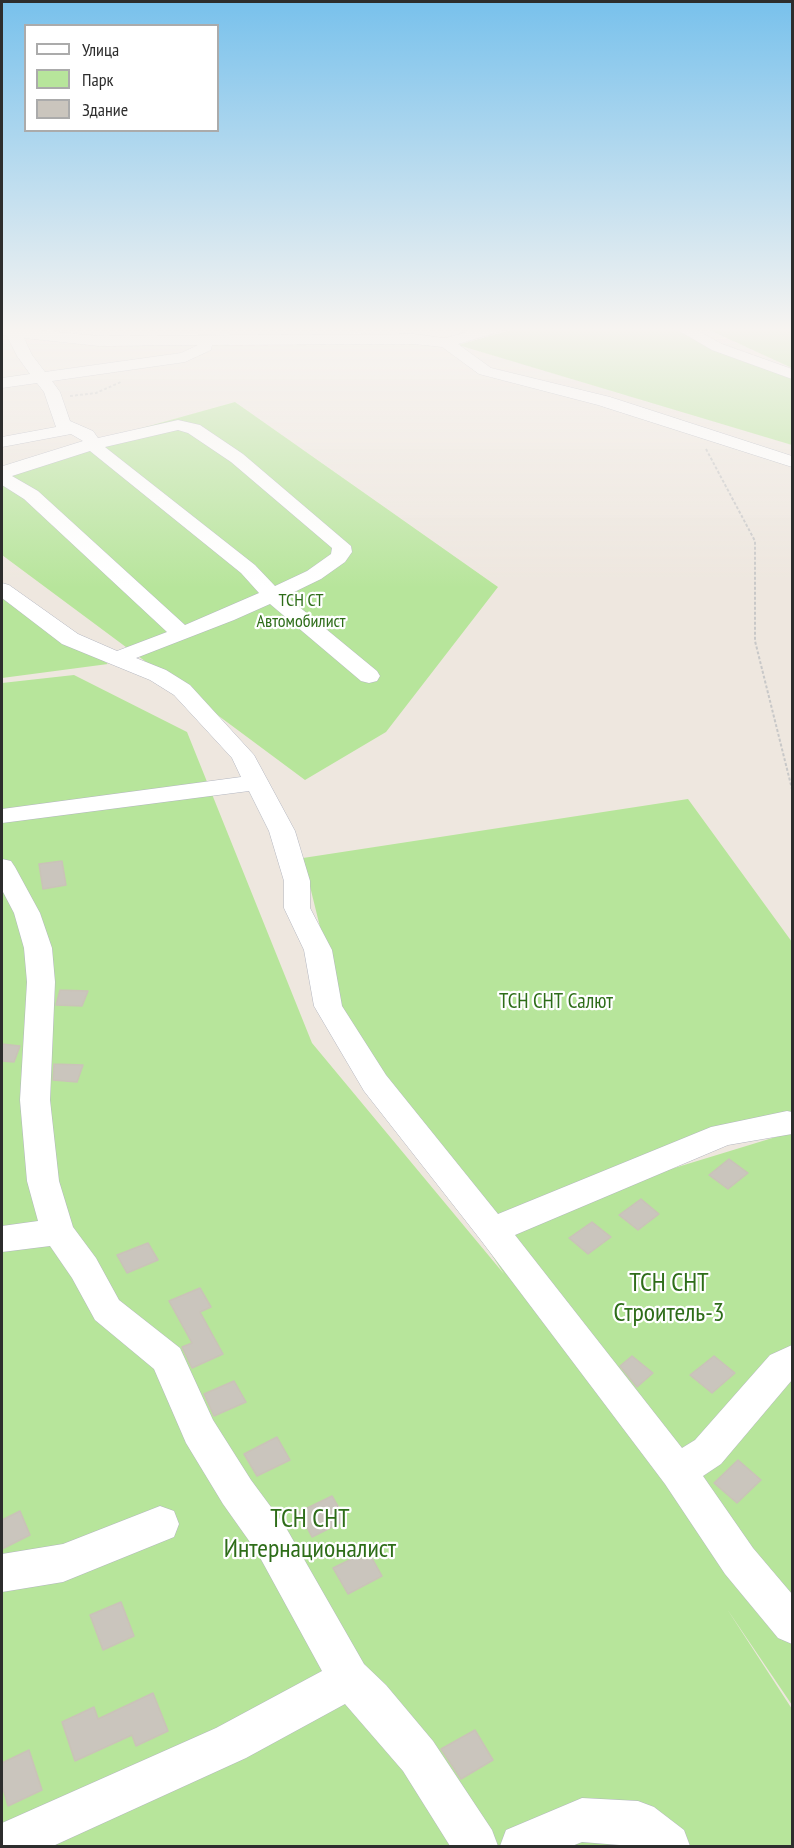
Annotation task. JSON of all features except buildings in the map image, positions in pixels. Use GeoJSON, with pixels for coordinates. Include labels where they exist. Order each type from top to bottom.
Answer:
{"type":"FeatureCollection","features":[{"type":"Feature","properties":{"kind":"street"},"geometry":{"type":"LineString","coordinates":[[59,415],[62,424],[87,435],[98,450],[248,569],[272,595],[369,676]]}},
{"type":"Feature","properties":{"kind":"street"},"geometry":{"type":"LineString","coordinates":[[648,415],[792,462]]}},
{"type":"Feature","properties":{"kind":"street"},"geometry":{"type":"LineString","coordinates":[[118,658],[227,616],[314,575],[338,558],[342,552],[341,546],[237,458],[194,429],[178,425],[93,444],[6,471],[2,476],[31,495],[181,633]]}},
{"type":"Feature","properties":{"kind":"street"},"geometry":{"type":"LineString","coordinates":[[2,442],[73,429]]}},
{"type":"Feature","properties":{"kind":"street"},"geometry":{"type":"LineString","coordinates":[[2,589],[70,639],[158,675],[182,690],[242,755],[282,831],[297,881],[297,908],[318,950],[328,1006],[375,1083],[492,1230],[678,1472],[739,1561],[792,1624]]}},
{"type":"Feature","properties":{"kind":"street"},"geometry":{"type":"LineString","coordinates":[[2,816],[258,782]]}},
{"type":"Feature","properties":{"kind":"street"},"geometry":{"type":"LineString","coordinates":[[2,867],[27,913],[38,948],[41,982],[35,1100],[43,1181],[58,1232],[84,1268],[106,1310],[167,1359],[199,1431],[237,1492],[271,1539],[349,1679],[371,1700],[418,1756],[477,1846]]}},
{"type":"Feature","properties":{"kind":"street"},"geometry":{"type":"LineString","coordinates":[[492,1230],[722,1135],[787,1122],[792,1123]]}},
{"type":"Feature","properties":{"kind":"street"},"geometry":{"type":"LineString","coordinates":[[2,1239],[58,1232]]}},
{"type":"Feature","properties":{"kind":"street"},"geometry":{"type":"LineString","coordinates":[[678,1472],[708,1452],[783,1366],[792,1360]]}},
{"type":"Feature","properties":{"kind":"street"},"geometry":{"type":"LineString","coordinates":[[2,1573],[63,1563],[160,1524]]}},
{"type":"Feature","properties":{"kind":"street"},"geometry":{"type":"LineString","coordinates":[[3,1846],[231,1743],[349,1679]]}},
{"type":"Feature","properties":{"kind":"street"},"geometry":{"type":"LineString","coordinates":[[522,1846],[582,1821],[638,1823],[668,1846]]}},
{"type":"Feature","properties":{"kind":"path"},"geometry":{"type":"LineString","coordinates":[[696,431],[755,541],[755,641],[792,789]]}},
{"type":"Feature","properties":{"kind":"green space","name":"ТСН СТ Автомобилист"},"geometry":{"type":"Polygon","coordinates":[[[188,415],[254,415],[498,587],[386,732],[305,780],[2,555],[2,467],[188,415]]]}},
{"type":"Feature","properties":{"kind":"green space"},"geometry":{"type":"Polygon","coordinates":[[[693,415],[792,415],[792,445],[693,415]]]}},
{"type":"Feature","properties":{"kind":"green space"},"geometry":{"type":"Polygon","coordinates":[[[2,586],[108,664],[2,678],[2,586]]]}},
{"type":"Feature","properties":{"kind":"green space","name":"ТСН СНТ Интернационалист"},"geometry":{"type":"Polygon","coordinates":[[[74,675],[187,732],[312,1043],[504,1274],[475,1229],[792,1132],[792,1705],[727,1609],[792,1709],[792,1846],[2,1846],[2,683],[74,675]]]}},
{"type":"Feature","properties":{"kind":"green space","name":"ТСН СНТ Салют"},"geometry":{"type":"Polygon","coordinates":[[[688,799],[792,942],[792,1115],[775,1114],[494,1217],[382,1075],[339,1004],[303,858],[688,799]]]}},
{"type":"Feature","properties":{"kind":"park label","name":"ТСН СНТ Строитель-3"},"geometry":{"type":"Point","coordinates":[669,1299]}}]}
